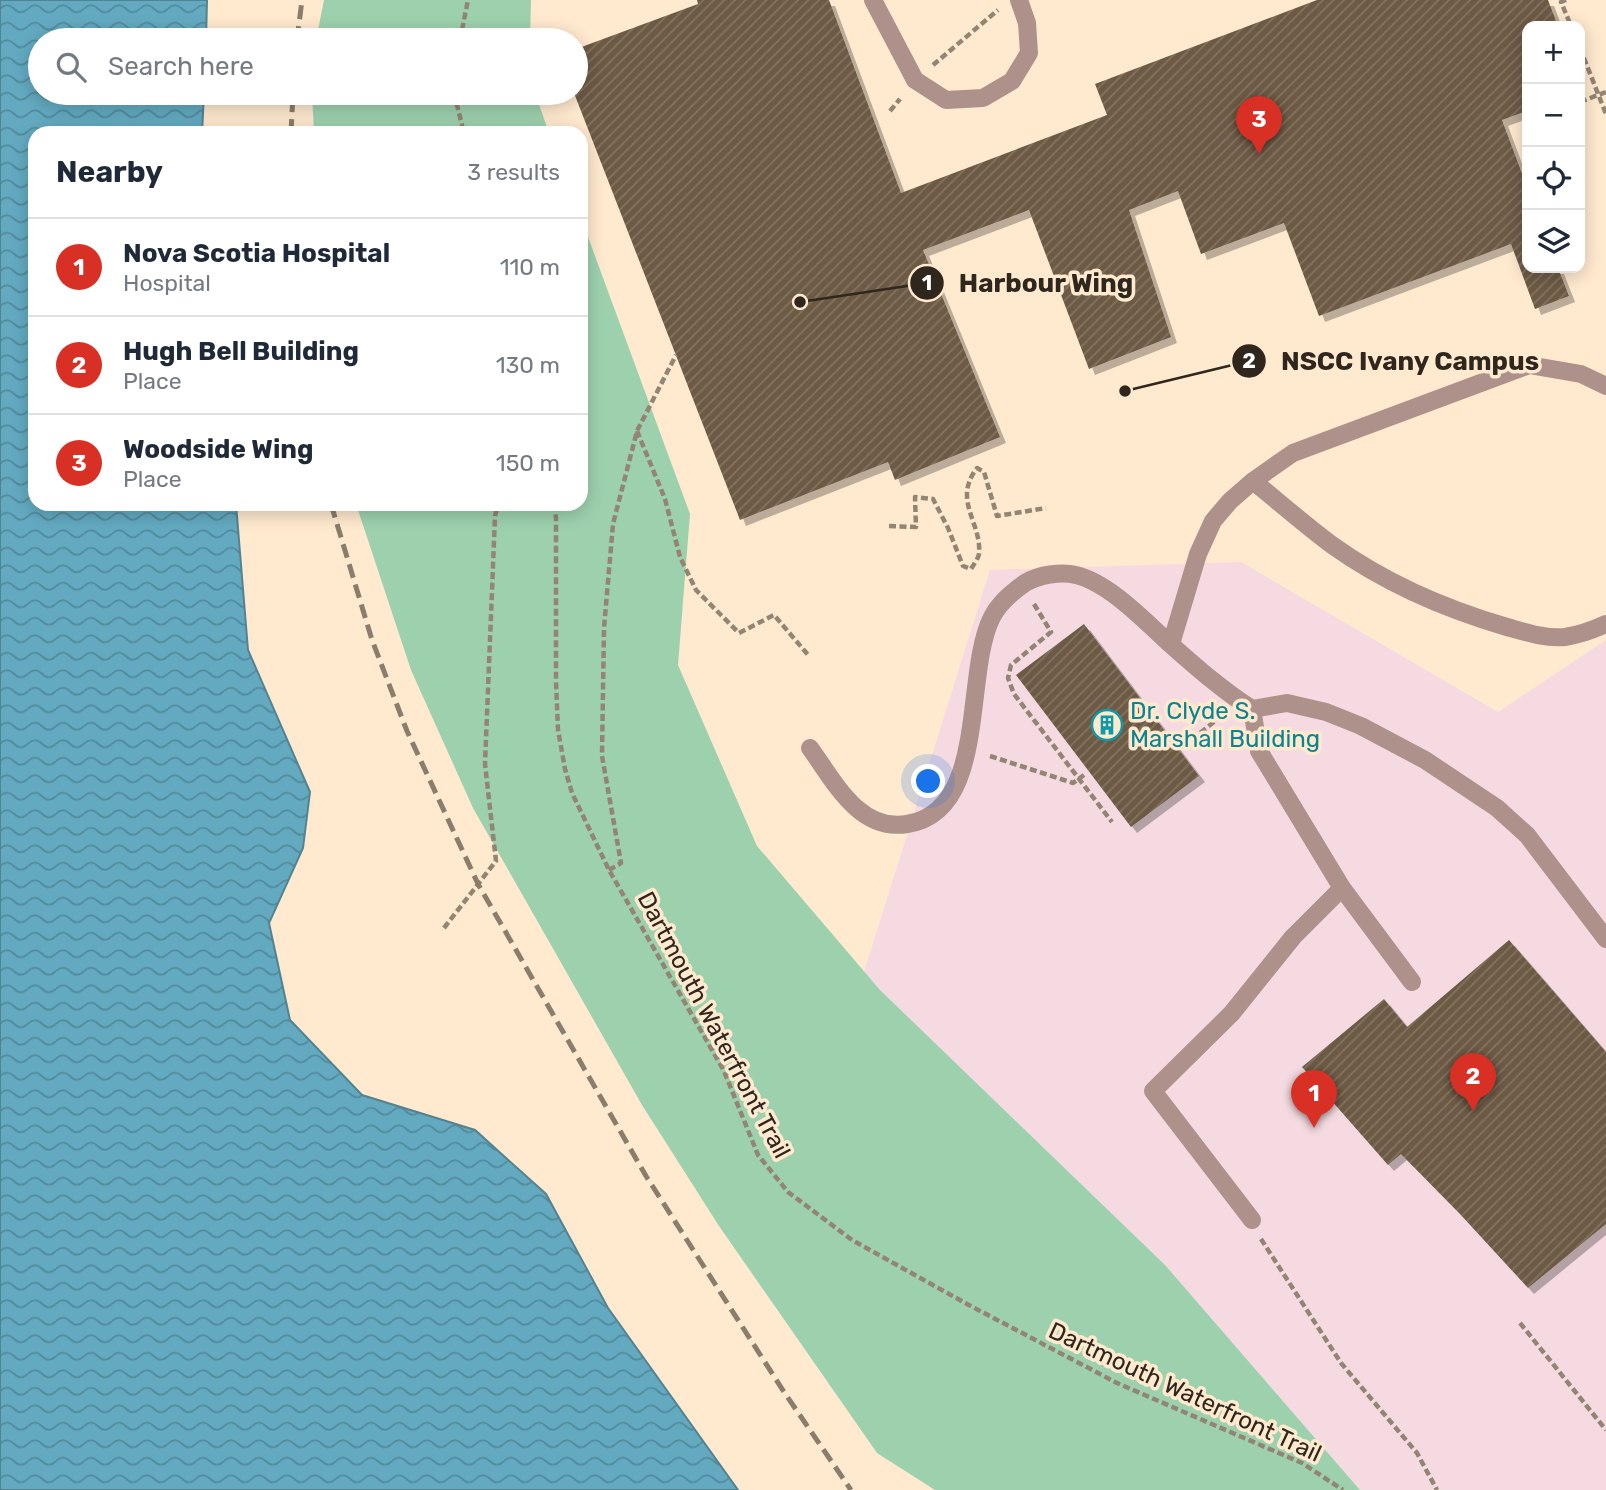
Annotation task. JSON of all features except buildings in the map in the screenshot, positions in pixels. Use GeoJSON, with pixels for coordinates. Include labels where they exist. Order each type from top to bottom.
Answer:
{"type":"FeatureCollection","features":[{"type":"Feature","properties":{"kind":"lane"},"geometry":{"type":"LineString","coordinates":[[873,0],[915,80],[946,100],[983,98],[1012,81],[1028,53],[1027,23],[1019,0]]}},
{"type":"Feature","properties":{"kind":"lane"},"geometry":{"type":"LineString","coordinates":[[1171,644],[1198,554],[1213,521],[1230,501],[1253,481],[1293,453],[1530,365],[1581,374],[1606,386]]}},
{"type":"Feature","properties":{"kind":"lane"},"geometry":{"type":"LineString","coordinates":[[1253,481],[1332,545],[1379,575],[1426,599],[1481,620],[1532,634],[1564,637],[1606,624]]}},
{"type":"Feature","properties":{"kind":"lane"},"geometry":{"type":"LineString","coordinates":[[810,748],[847,799],[872,821],[893,826],[921,822],[940,809],[956,789],[966,749],[983,646],[992,617],[1006,598],[1035,577],[1075,574],[1095,583],[1134,610],[1246,705],[1259,751],[1342,888],[1412,982]]}},
{"type":"Feature","properties":{"kind":"lane"},"geometry":{"type":"LineString","coordinates":[[1246,705],[1287,703],[1326,712],[1361,726],[1425,760],[1497,808],[1527,835],[1606,939]]}},
{"type":"Feature","properties":{"kind":"lane"},"geometry":{"type":"LineString","coordinates":[[1252,1220],[1153,1091],[1231,1013],[1293,937],[1342,888]]}},
{"type":"Feature","properties":{"kind":"path"},"geometry":{"type":"LineString","coordinates":[[462,28],[468,0]]}},
{"type":"Feature","properties":{"kind":"path"},"geometry":{"type":"LineString","coordinates":[[1566,0],[1561,2],[1569,21]]}},
{"type":"Feature","properties":{"kind":"path"},"geometry":{"type":"LineString","coordinates":[[890,111],[915,80],[999,9]]}},
{"type":"Feature","properties":{"kind":"path"},"geometry":{"type":"LineString","coordinates":[[1585,61],[1606,114]]}},
{"type":"Feature","properties":{"kind":"path"},"geometry":{"type":"LineString","coordinates":[[1585,100],[1606,92]]}},
{"type":"Feature","properties":{"kind":"path"},"geometry":{"type":"LineString","coordinates":[[457,105],[462,126]]}},
{"type":"Feature","properties":{"kind":"path"},"geometry":{"type":"LineString","coordinates":[[609,870],[621,863],[602,756],[604,628],[613,524],[637,431],[676,355]]}},
{"type":"Feature","properties":{"kind":"path"},"geometry":{"type":"LineString","coordinates":[[637,431],[665,499],[680,557],[696,590],[739,633],[774,615],[809,656]]}},
{"type":"Feature","properties":{"kind":"path"},"geometry":{"type":"LineString","coordinates":[[889,526],[916,527],[915,497],[933,499],[963,566],[971,569],[979,556],[977,533],[968,512],[968,492],[970,477],[977,468],[984,472],[997,516],[1046,508]]}},
{"type":"Feature","properties":{"kind":"path"},"geometry":{"type":"LineString","coordinates":[[444,928],[496,861],[485,764],[496,511]]}},
{"type":"Feature","properties":{"kind":"path","name":"Dartmouth Waterfront Trail"},"geometry":{"type":"LineString","coordinates":[[555,511],[558,730],[572,793],[609,870],[724,1071],[758,1155],[788,1192],[852,1240],[1117,1383],[1302,1463],[1343,1490]]}},
{"type":"Feature","properties":{"kind":"path"},"geometry":{"type":"LineString","coordinates":[[1022,585],[1051,632],[1011,665],[1008,678],[1014,694],[1112,822]]}},
{"type":"Feature","properties":{"kind":"path"},"geometry":{"type":"LineString","coordinates":[[1184,746],[1246,705]]}},
{"type":"Feature","properties":{"kind":"path"},"geometry":{"type":"LineString","coordinates":[[966,749],[1073,783],[1084,775]]}},
{"type":"Feature","properties":{"kind":"path"},"geometry":{"type":"LineString","coordinates":[[1252,1220],[1253,1227],[1342,1363],[1417,1453],[1437,1490]]}},
{"type":"Feature","properties":{"kind":"path"},"geometry":{"type":"LineString","coordinates":[[1520,1323],[1606,1430]]}},
{"type":"Feature","properties":{"kind":"shaded area"},"geometry":{"type":"Polygon","coordinates":[[[1241,562],[1498,712],[1606,640],[1606,1490],[1360,1490],[1164,1265],[864,972],[990,570],[1241,562]]]}},
{"type":"Feature","properties":{"kind":"green space"},"geometry":{"type":"Polygon","coordinates":[[[324,0],[531,0],[530,28],[318,28],[324,0]]]}},
{"type":"Feature","properties":{"kind":"green space"},"geometry":{"type":"Polygon","coordinates":[[[313,105],[539,105],[547,126],[314,126],[313,105]]]}},
{"type":"Feature","properties":{"kind":"green space"},"geometry":{"type":"Polygon","coordinates":[[[588,237],[690,514],[678,665],[757,846],[880,990],[1165,1265],[1360,1490],[935,1490],[877,1453],[719,1226],[642,1105],[473,808],[411,670],[358,511],[588,511],[588,237]]]}},
{"type":"Feature","properties":{"kind":"water"},"geometry":{"type":"Polygon","coordinates":[[[0,0],[207,0],[206,28],[28,28],[28,105],[203,105],[202,126],[28,126],[28,511],[237,511],[248,650],[310,792],[303,848],[269,923],[290,1020],[362,1095],[475,1130],[546,1194],[608,1308],[738,1490],[0,1490],[0,0]]]}},
{"type":"Feature","properties":{"kind":"railway"},"geometry":{"type":"LineString","coordinates":[[298,28],[302,0]]}},
{"type":"Feature","properties":{"kind":"railway"},"geometry":{"type":"LineString","coordinates":[[291,126],[292,105]]}},
{"type":"Feature","properties":{"kind":"railway"},"geometry":{"type":"LineString","coordinates":[[333,511],[372,640],[407,731],[478,884],[646,1176],[784,1392],[851,1490]]}},
{"type":"Feature","properties":{"kind":"place","name":"Woodside Wing"},"geometry":{"type":"Point","coordinates":[1259,154]}},
{"type":"Feature","properties":{"kind":"place","name":"Harbour Wing"},"geometry":{"type":"Point","coordinates":[800,302]}},
{"type":"Feature","properties":{"kind":"place","name":"NSCC Ivany Campus"},"geometry":{"type":"Point","coordinates":[1125,391]}},
{"type":"Feature","properties":{"kind":"place","name":"Dr. Clyde S. Marshall Building"},"geometry":{"type":"Point","coordinates":[1107,725]}},
{"type":"Feature","properties":{"kind":"place","name":"Hugh Bell Building"},"geometry":{"type":"Point","coordinates":[1473,1111]}},
{"type":"Feature","properties":{"kind":"place","name":"Nova Scotia Hospital"},"geometry":{"type":"Point","coordinates":[1314,1128]}}]}
